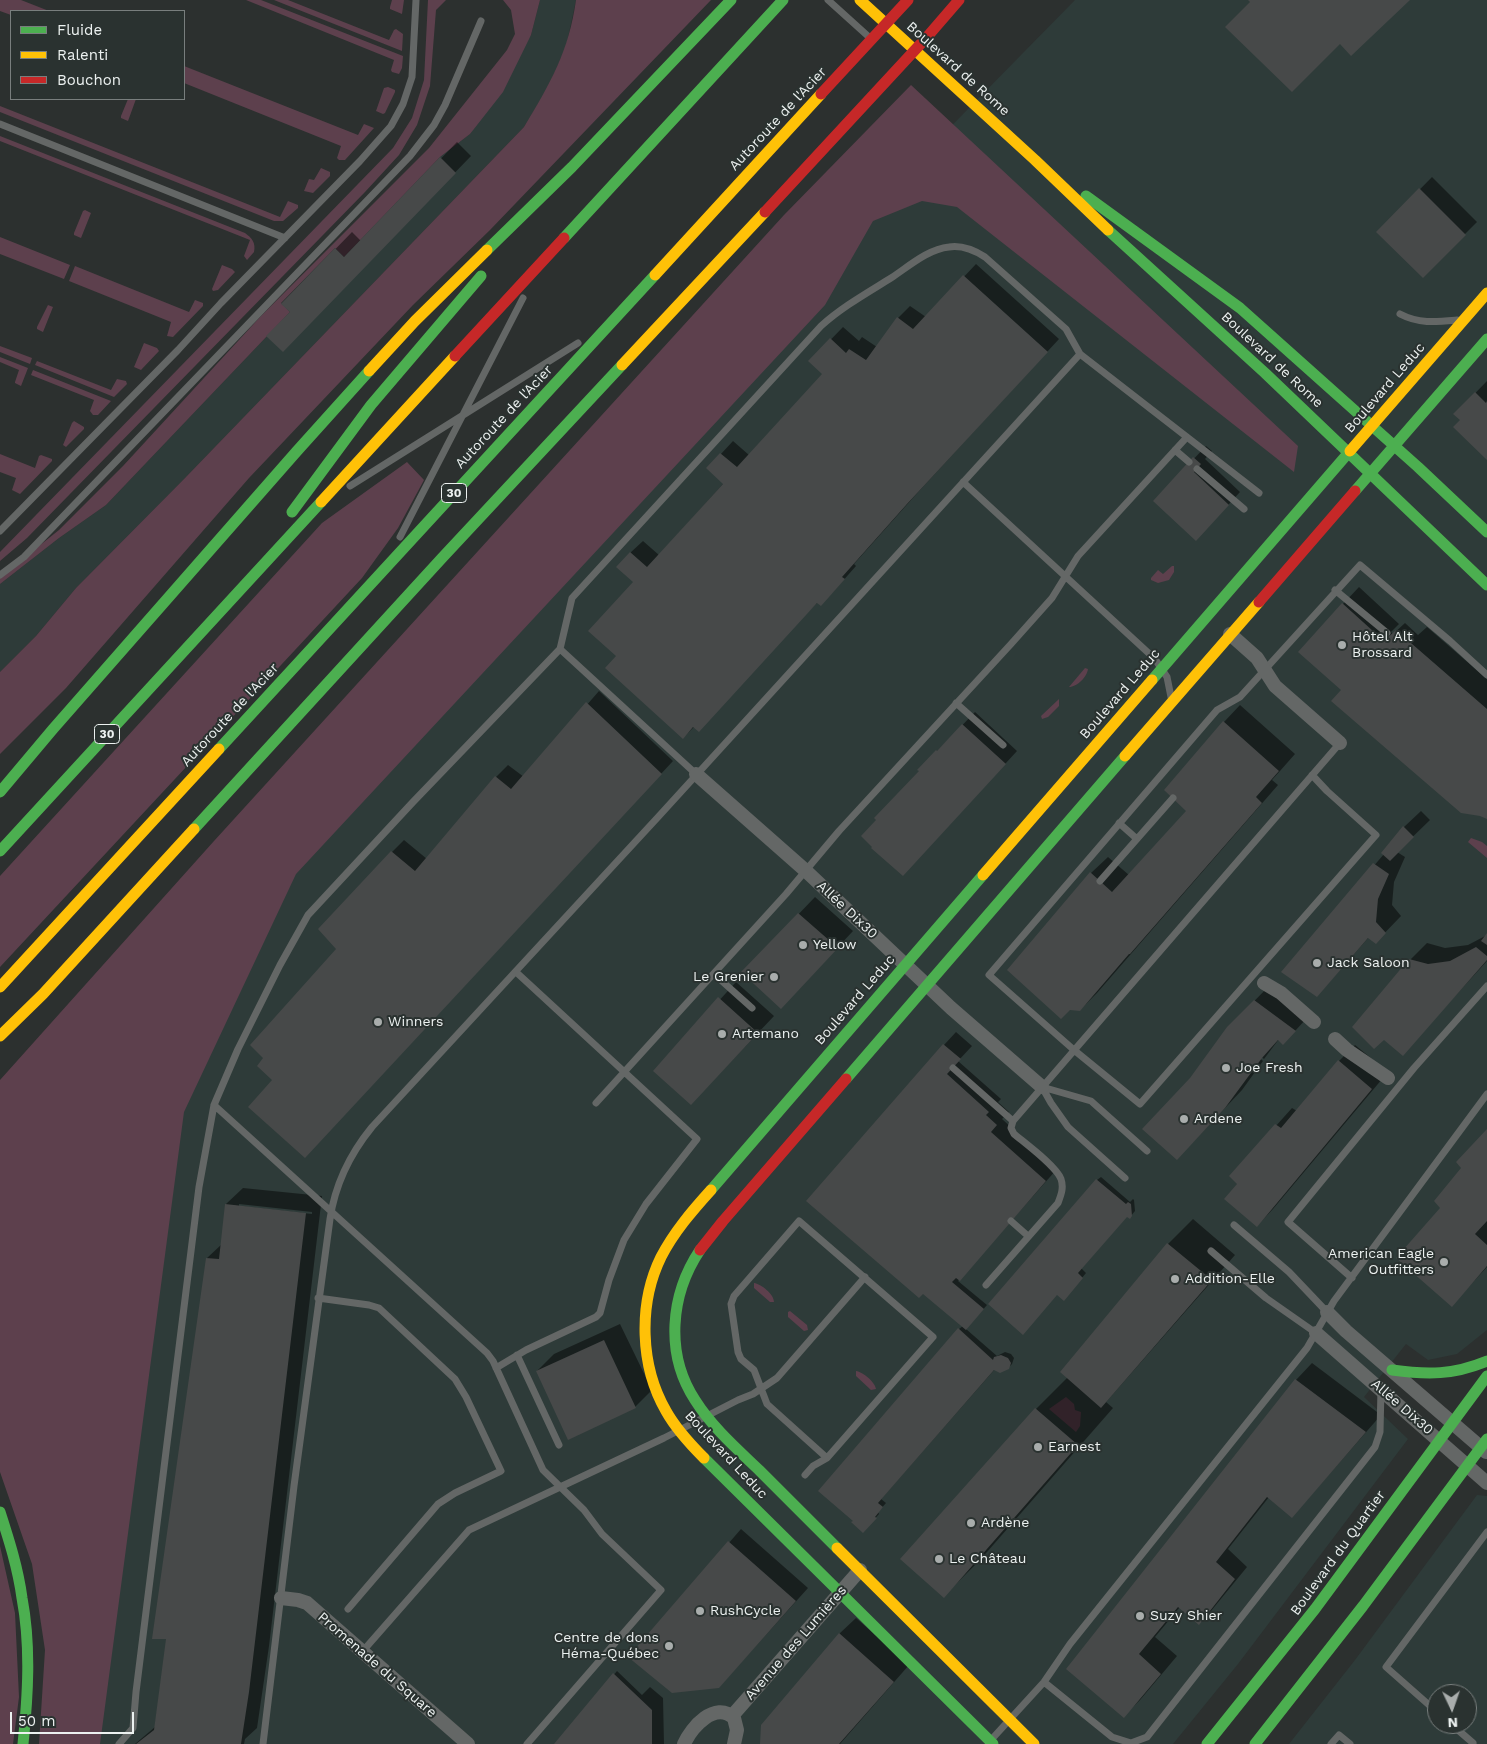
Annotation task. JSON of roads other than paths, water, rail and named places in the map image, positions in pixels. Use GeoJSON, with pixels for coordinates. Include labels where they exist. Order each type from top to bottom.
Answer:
{"type":"FeatureCollection","features":[{"type":"Feature","properties":{"kind":"main road"},"geometry":{"type":"LineString","coordinates":[[0,792],[52,729],[166,602],[296,451],[403,334],[572,166],[731,0]]}},
{"type":"Feature","properties":{"kind":"main road","name":"30"},"geometry":{"type":"LineString","coordinates":[[0,850],[782,0]]}},
{"type":"Feature","properties":{"kind":"main road","name":"Boulevard de Rome"},"geometry":{"type":"LineString","coordinates":[[860,0],[1035,160],[1127,249],[1161,278],[1350,453],[1487,585]]}},
{"type":"Feature","properties":{"kind":"main road","name":"Autoroute de l'Acier"},"geometry":{"type":"LineString","coordinates":[[0,987],[908,0]]}},
{"type":"Feature","properties":{"kind":"main road"},"geometry":{"type":"LineString","coordinates":[[927,37],[959,0]]}},
{"type":"Feature","properties":{"kind":"main road"},"geometry":{"type":"LineString","coordinates":[[3,1040],[435,565],[927,37],[964,0]]}},
{"type":"Feature","properties":{"kind":"main road","name":"Boulevard de Rome"},"geometry":{"type":"LineString","coordinates":[[1035,160],[1233,302],[1395,446],[1487,532]]}},
{"type":"Feature","properties":{"kind":"main road"},"geometry":{"type":"LineString","coordinates":[[214,618],[371,406],[572,166]]}},
{"type":"Feature","properties":{"kind":"main road","name":"Boulevard Leduc"},"geometry":{"type":"LineString","coordinates":[[990,1743],[706,1460],[666,1412],[651,1374],[646,1350],[645,1324],[649,1297],[660,1260],[689,1215],[1487,293]]}},
{"type":"Feature","properties":{"kind":"main road","name":"Boulevard Leduc"},"geometry":{"type":"LineString","coordinates":[[1034,1744],[707,1417],[686,1384],[679,1364],[675,1327],[680,1290],[689,1269],[701,1249],[723,1221],[1487,339]]}},
{"type":"Feature","properties":{"kind":"main road"},"geometry":{"type":"LineString","coordinates":[[0,776],[52,729]]}},
{"type":"Feature","properties":{"kind":"main road"},"geometry":{"type":"LineString","coordinates":[[1392,1370],[1447,1374],[1468,1369],[1487,1361]]}},
{"type":"Feature","properties":{"kind":"main road","name":"Boulevard du Quartier"},"geometry":{"type":"LineString","coordinates":[[1207,1744],[1262,1679],[1487,1376]]}},
{"type":"Feature","properties":{"kind":"main road"},"geometry":{"type":"LineString","coordinates":[[1256,1744],[1363,1606],[1467,1466],[1485,1446]]}},
{"type":"Feature","properties":{"kind":"main road"},"geometry":{"type":"LineString","coordinates":[[0,1512],[18,1573],[27,1626],[28,1685],[23,1744]]}},
{"type":"Feature","properties":{"kind":"street"},"geometry":{"type":"LineString","coordinates":[[1230,634],[1252,653],[1275,686],[1340,742]]}},
{"type":"Feature","properties":{"kind":"street","name":"Allée Dix30"},"geometry":{"type":"LineString","coordinates":[[696,774],[806,871],[951,1008],[1042,1087]]}},
{"type":"Feature","properties":{"kind":"street"},"geometry":{"type":"LineString","coordinates":[[1264,983],[1281,993],[1314,1022]]}},
{"type":"Feature","properties":{"kind":"street"},"geometry":{"type":"LineString","coordinates":[[1335,1039],[1347,1050],[1388,1078]]}},
{"type":"Feature","properties":{"kind":"street","name":"Allée Dix30"},"geometry":{"type":"LineString","coordinates":[[1327,1312],[1346,1331],[1453,1422],[1485,1446]]}},
{"type":"Feature","properties":{"kind":"street","name":"Allée Dix30"},"geometry":{"type":"LineString","coordinates":[[1316,1332],[1487,1483]]}},
{"type":"Feature","properties":{"kind":"street","name":"Avenue des Lumières"},"geometry":{"type":"LineString","coordinates":[[732,1716],[860,1570]]}},
{"type":"Feature","properties":{"kind":"street","name":"Promenade du Square"},"geometry":{"type":"LineString","coordinates":[[281,1598],[307,1603],[468,1744]]}},
{"type":"Feature","properties":{"kind":"street"},"geometry":{"type":"LineString","coordinates":[[684,1744],[688,1735],[702,1720],[719,1713],[732,1716],[737,1730],[734,1744]]}},
{"type":"Feature","properties":{"kind":"lane"},"geometry":{"type":"LineString","coordinates":[[0,531],[375,145],[397,116],[412,77],[416,0]]}},
{"type":"Feature","properties":{"kind":"lane"},"geometry":{"type":"LineString","coordinates":[[828,0],[871,39]]}},
{"type":"Feature","properties":{"kind":"lane"},"geometry":{"type":"LineString","coordinates":[[0,576],[24,558],[410,156],[434,125],[445,105],[481,21]]}},
{"type":"Feature","properties":{"kind":"lane"},"geometry":{"type":"LineString","coordinates":[[0,124],[285,238]]}},
{"type":"Feature","properties":{"kind":"lane"},"geometry":{"type":"LineString","coordinates":[[119,1744],[132,1731],[134,1724],[136,1692],[199,1187],[214,1105],[238,1049],[308,914],[560,649],[572,598],[821,326],[838,312],[925,256],[948,247],[976,251],[985,257],[1066,330],[1080,354],[1259,493]]}},
{"type":"Feature","properties":{"kind":"lane"},"geometry":{"type":"LineString","coordinates":[[381,573],[544,258]]}},
{"type":"Feature","properties":{"kind":"lane"},"geometry":{"type":"LineString","coordinates":[[1400,314],[1410,319],[1429,322],[1465,319]]}},
{"type":"Feature","properties":{"kind":"lane"},"geometry":{"type":"LineString","coordinates":[[314,509],[612,322]]}},
{"type":"Feature","properties":{"kind":"lane"},"geometry":{"type":"LineString","coordinates":[[263,1744],[318,1298],[331,1210],[343,1173],[366,1135],[1080,354]]}},
{"type":"Feature","properties":{"kind":"lane"},"geometry":{"type":"LineString","coordinates":[[596,1103],[714,974],[839,831],[1052,598],[1078,556],[1187,437]]}},
{"type":"Feature","properties":{"kind":"lane"},"geometry":{"type":"LineString","coordinates":[[1175,450],[1189,462]]}},
{"type":"Feature","properties":{"kind":"lane"},"geometry":{"type":"LineString","coordinates":[[1197,468],[1244,509]]}},
{"type":"Feature","properties":{"kind":"lane"},"geometry":{"type":"LineString","coordinates":[[963,482],[1144,649],[1162,668],[1167,676],[1172,703]]}},
{"type":"Feature","properties":{"kind":"lane"},"geometry":{"type":"LineString","coordinates":[[1312,775],[1376,835],[1140,1104],[1074,1050],[989,975],[1217,710],[1236,700],[1288,645],[1335,590],[1360,565],[1487,675]]}},
{"type":"Feature","properties":{"kind":"lane"},"geometry":{"type":"LineString","coordinates":[[1335,590],[1387,633]]}},
{"type":"Feature","properties":{"kind":"lane"},"geometry":{"type":"LineString","coordinates":[[560,649],[696,774]]}},
{"type":"Feature","properties":{"kind":"lane"},"geometry":{"type":"LineString","coordinates":[[956,703],[1003,745]]}},
{"type":"Feature","properties":{"kind":"lane"},"geometry":{"type":"LineString","coordinates":[[986,1285],[1058,1203],[1061,1196],[1061,1179],[1054,1169],[1014,1134],[1011,1128],[1013,1121],[1340,742]]}},
{"type":"Feature","properties":{"kind":"lane"},"geometry":{"type":"LineString","coordinates":[[1100,881],[1173,798]]}},
{"type":"Feature","properties":{"kind":"lane"},"geometry":{"type":"LineString","coordinates":[[1119,823],[1137,839]]}},
{"type":"Feature","properties":{"kind":"lane"},"geometry":{"type":"LineString","coordinates":[[496,1368],[517,1355],[590,1320],[600,1313],[609,1280],[624,1240],[646,1204],[698,1139],[516,972]]}},
{"type":"Feature","properties":{"kind":"lane"},"geometry":{"type":"LineString","coordinates":[[714,974],[752,1008]]}},
{"type":"Feature","properties":{"kind":"lane"},"geometry":{"type":"LineString","coordinates":[[1352,1278],[1288,1222],[1411,1073],[1487,986]]}},
{"type":"Feature","properties":{"kind":"lane"},"geometry":{"type":"LineString","coordinates":[[953,1068],[1013,1121]]}},
{"type":"Feature","properties":{"kind":"lane"},"geometry":{"type":"LineString","coordinates":[[1042,1087],[1091,1101],[1147,1151]]}},
{"type":"Feature","properties":{"kind":"lane"},"geometry":{"type":"LineString","coordinates":[[1042,1087],[1051,1104],[1068,1127],[1125,1178]]}},
{"type":"Feature","properties":{"kind":"lane"},"geometry":{"type":"LineString","coordinates":[[990,1743],[1009,1719],[1044,1682],[1070,1644],[1307,1348],[1327,1312],[1487,1094]]}},
{"type":"Feature","properties":{"kind":"lane"},"geometry":{"type":"LineString","coordinates":[[214,1105],[487,1353],[496,1368],[543,1470],[584,1510],[602,1534],[661,1590],[527,1744]]}},
{"type":"Feature","properties":{"kind":"lane"},"geometry":{"type":"LineString","coordinates":[[805,1475],[813,1466],[827,1458],[932,1337],[799,1221],[732,1299],[731,1304],[738,1352],[741,1359],[754,1370],[767,1404],[827,1458]]}},
{"type":"Feature","properties":{"kind":"lane"},"geometry":{"type":"LineString","coordinates":[[1011,1221],[1028,1236]]}},
{"type":"Feature","properties":{"kind":"lane"},"geometry":{"type":"LineString","coordinates":[[1234,1225],[1289,1272],[1327,1312]]}},
{"type":"Feature","properties":{"kind":"lane"},"geometry":{"type":"LineString","coordinates":[[1211,1251],[1266,1298],[1316,1332]]}},
{"type":"Feature","properties":{"kind":"lane"},"geometry":{"type":"LineString","coordinates":[[362,1652],[469,1530],[761,1390],[777,1378],[865,1277]]}},
{"type":"Feature","properties":{"kind":"lane"},"geometry":{"type":"LineString","coordinates":[[318,1298],[370,1305],[379,1308],[455,1379],[466,1397],[501,1472],[455,1493],[438,1504],[348,1609]]}},
{"type":"Feature","properties":{"kind":"lane"},"geometry":{"type":"LineString","coordinates":[[517,1355],[559,1445]]}},
{"type":"Feature","properties":{"kind":"lane"},"geometry":{"type":"LineString","coordinates":[[1044,1682],[1112,1737],[1132,1743],[1147,1737],[1375,1447],[1380,1432],[1381,1389]]}},
{"type":"Feature","properties":{"kind":"lane"},"geometry":{"type":"LineString","coordinates":[[1427,1703],[1386,1667],[1487,1532]]}},
{"type":"Feature","properties":{"kind":"lane"},"geometry":{"type":"LineString","coordinates":[[1331,1744],[1339,1734],[1350,1744]]}},
{"type":"Feature","properties":{"kind":"lane"},"geometry":{"type":"LineString","coordinates":[[1462,1734],[1473,1743]]}},
{"type":"Feature","properties":{"kind":"place","name":"Hôtel Alt Brossard"},"geometry":{"type":"Point","coordinates":[1342,645]}},
{"type":"Feature","properties":{"kind":"place","name":"Yellow"},"geometry":{"type":"Point","coordinates":[803,945]}},
{"type":"Feature","properties":{"kind":"place","name":"Jack Saloon"},"geometry":{"type":"Point","coordinates":[1317,963]}},
{"type":"Feature","properties":{"kind":"place","name":"Le Grenier"},"geometry":{"type":"Point","coordinates":[774,977]}},
{"type":"Feature","properties":{"kind":"place","name":"Winners"},"geometry":{"type":"Point","coordinates":[378,1022]}},
{"type":"Feature","properties":{"kind":"place","name":"Artemano"},"geometry":{"type":"Point","coordinates":[722,1034]}},
{"type":"Feature","properties":{"kind":"place","name":"Joe Fresh"},"geometry":{"type":"Point","coordinates":[1226,1068]}},
{"type":"Feature","properties":{"kind":"place","name":"Ardene"},"geometry":{"type":"Point","coordinates":[1184,1119]}},
{"type":"Feature","properties":{"kind":"place","name":"American Eagle Outfitters"},"geometry":{"type":"Point","coordinates":[1444,1262]}},
{"type":"Feature","properties":{"kind":"place","name":"Addition-Elle"},"geometry":{"type":"Point","coordinates":[1175,1279]}},
{"type":"Feature","properties":{"kind":"place","name":"Earnest"},"geometry":{"type":"Point","coordinates":[1038,1447]}},
{"type":"Feature","properties":{"kind":"place","name":"Ardène"},"geometry":{"type":"Point","coordinates":[971,1523]}},
{"type":"Feature","properties":{"kind":"place","name":"Le Château"},"geometry":{"type":"Point","coordinates":[939,1559]}},
{"type":"Feature","properties":{"kind":"place","name":"RushCycle"},"geometry":{"type":"Point","coordinates":[700,1611]}},
{"type":"Feature","properties":{"kind":"place","name":"Suzy Shier"},"geometry":{"type":"Point","coordinates":[1140,1616]}},
{"type":"Feature","properties":{"kind":"place","name":"Centre de dons Héma-Québec"},"geometry":{"type":"Point","coordinates":[669,1646]}}]}
